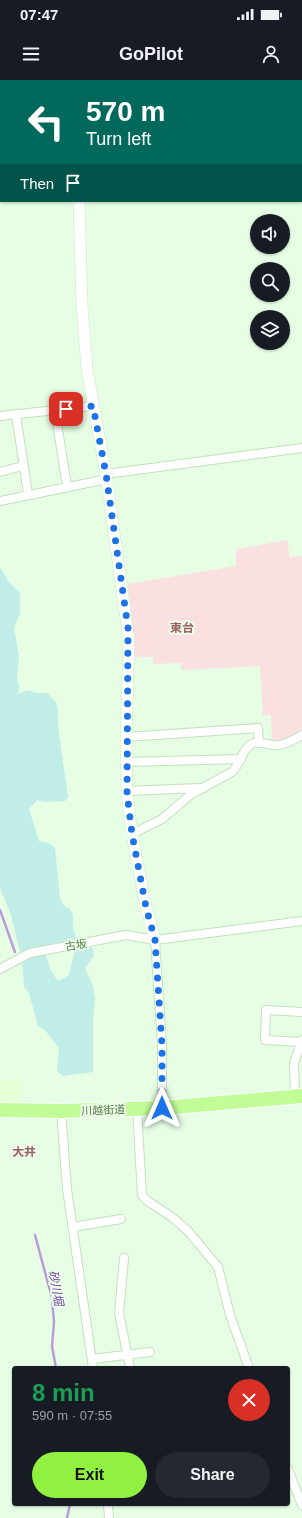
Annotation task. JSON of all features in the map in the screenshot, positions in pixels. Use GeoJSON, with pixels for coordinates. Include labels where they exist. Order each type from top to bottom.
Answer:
{"type":"FeatureCollection","features":[{"type":"Feature","properties":{"kind":"highway","name":"川越街道"},"geometry":{"type":"LineString","coordinates":[[0,1110],[61,1111],[162,1108],[299,1096]]}},
{"type":"Feature","properties":{"kind":"street"},"geometry":{"type":"LineString","coordinates":[[79,202],[84,332],[87,369],[106,477],[129,641],[126,737],[127,791],[132,834],[146,907],[155,940],[162,1045],[162,1108]]}},
{"type":"Feature","properties":{"kind":"street"},"geometry":{"type":"LineString","coordinates":[[0,416],[93,406]]}},
{"type":"Feature","properties":{"kind":"street"},"geometry":{"type":"LineString","coordinates":[[55,411],[67,486]]}},
{"type":"Feature","properties":{"kind":"street"},"geometry":{"type":"LineString","coordinates":[[16,415],[28,494]]}},
{"type":"Feature","properties":{"kind":"street"},"geometry":{"type":"LineString","coordinates":[[0,501],[106,477],[302,448]]}},
{"type":"Feature","properties":{"kind":"street"},"geometry":{"type":"LineString","coordinates":[[0,472],[24,466]]}},
{"type":"Feature","properties":{"kind":"street"},"geometry":{"type":"LineString","coordinates":[[126,737],[258,728],[259,742]]}},
{"type":"Feature","properties":{"kind":"street"},"geometry":{"type":"LineString","coordinates":[[132,834],[162,819],[190,795],[232,772],[236,768],[244,751],[250,745],[259,742],[281,745],[302,735]]}},
{"type":"Feature","properties":{"kind":"street"},"geometry":{"type":"LineString","coordinates":[[126,762],[241,759]]}},
{"type":"Feature","properties":{"kind":"street"},"geometry":{"type":"LineString","coordinates":[[127,791],[203,788]]}},
{"type":"Feature","properties":{"kind":"street","name":"古坂"},"geometry":{"type":"LineString","coordinates":[[0,969],[30,953],[126,935],[155,940],[302,921]]}},
{"type":"Feature","properties":{"kind":"street"},"geometry":{"type":"LineString","coordinates":[[299,1096],[294,1063],[302,1041],[265,1040],[266,1010],[302,1012]]}},
{"type":"Feature","properties":{"kind":"street"},"geometry":{"type":"LineString","coordinates":[[137,1109],[142,1195],[146,1200],[172,1217],[188,1231],[218,1267],[230,1315],[247,1366]]}},
{"type":"Feature","properties":{"kind":"street"},"geometry":{"type":"LineString","coordinates":[[61,1111],[62,1138],[72,1227],[93,1366]]}},
{"type":"Feature","properties":{"kind":"street"},"geometry":{"type":"LineString","coordinates":[[72,1227],[121,1219]]}},
{"type":"Feature","properties":{"kind":"street"},"geometry":{"type":"LineString","coordinates":[[124,1258],[119,1313],[130,1366]]}},
{"type":"Feature","properties":{"kind":"street"},"geometry":{"type":"LineString","coordinates":[[92,1359],[150,1352]]}},
{"type":"Feature","properties":{"kind":"street"},"geometry":{"type":"LineString","coordinates":[[290,1474],[302,1505]]}},
{"type":"Feature","properties":{"kind":"street"},"geometry":{"type":"LineString","coordinates":[[108,1506],[109,1518]]}},
{"type":"Feature","properties":{"kind":"shaded area"},"geometry":{"type":"Polygon","coordinates":[[[288,540],[289,557],[302,556],[302,732],[279,742],[272,742],[271,715],[263,716],[260,666],[181,670],[181,663],[153,664],[153,657],[134,657],[128,584],[236,566],[236,549],[288,540]]]}},
{"type":"Feature","properties":{"kind":"shaded area"},"geometry":{"type":"Polygon","coordinates":[[[0,567],[9,582],[20,593],[20,613],[14,628],[19,656],[17,678],[19,685],[18,694],[29,690],[35,693],[47,693],[56,702],[58,710],[58,726],[68,797],[65,801],[44,802],[37,800],[29,809],[39,841],[49,843],[55,848],[60,898],[64,906],[70,909],[73,915],[73,929],[76,937],[75,943],[20,952],[11,915],[0,888],[0,567]]]}},
{"type":"Feature","properties":{"kind":"shaded area"},"geometry":{"type":"Polygon","coordinates":[[[89,945],[93,949],[94,956],[85,968],[93,986],[95,999],[93,1018],[93,1072],[63,1076],[57,1071],[59,1048],[45,1030],[38,1026],[29,993],[24,987],[22,959],[46,955],[51,971],[58,981],[69,975],[75,949],[89,945]]]}},
{"type":"Feature","properties":{"kind":"shaded area"},"geometry":{"type":"Polygon","coordinates":[[[0,1080],[24,1081],[21,1104],[0,1103],[0,1080]]]}},
{"type":"Feature","properties":{"kind":"waterway","name":"砂川堀"},"geometry":{"type":"LineString","coordinates":[[0,910],[15,952]]}},
{"type":"Feature","properties":{"kind":"waterway","name":"砂川堀"},"geometry":{"type":"LineString","coordinates":[[35,1235],[52,1298],[54,1322],[52,1346],[56,1366]]}},
{"type":"Feature","properties":{"kind":"waterway","name":"砂川堀"},"geometry":{"type":"LineString","coordinates":[[67,1518],[70,1506]]}},
{"type":"Feature","properties":{"kind":"district","name":"東台"},"geometry":{"type":"Point","coordinates":[182,628]}},
{"type":"Feature","properties":{"kind":"district","name":"大井"},"geometry":{"type":"Point","coordinates":[24,1152]}},
{"type":"Feature","properties":{"kind":"route"},"geometry":{"type":"LineString","coordinates":[[66,409],[93,406],[106,474],[128,628],[129,641],[126,737],[127,793],[132,834],[146,907],[155,940],[162,1045],[162,1108]]}}]}
